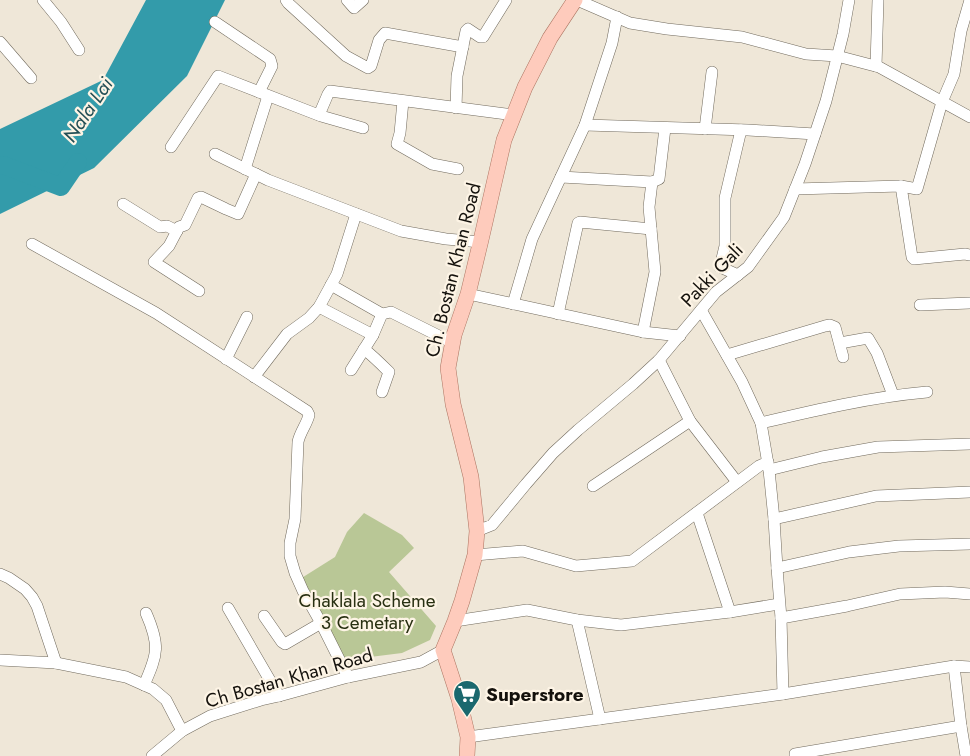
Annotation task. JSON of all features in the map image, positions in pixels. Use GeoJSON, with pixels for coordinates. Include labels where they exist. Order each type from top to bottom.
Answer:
{"type":"FeatureCollection","features":[{"type":"Feature","properties":{"kind":"main road","name":"Ch. Bostan Khan Road"},"geometry":{"type":"LineString","coordinates":[[443,650],[456,621],[475,555],[477,531],[471,476],[453,404],[448,368],[454,335],[468,294],[504,140],[525,88],[550,38],[576,0]]}},
{"type":"Feature","properties":{"kind":"main road"},"geometry":{"type":"LineString","coordinates":[[443,650],[459,699],[468,738],[467,756]]}},
{"type":"Feature","properties":{"kind":"street"},"geometry":{"type":"LineString","coordinates":[[43,0],[80,50]]}},
{"type":"Feature","properties":{"kind":"street"},"geometry":{"type":"LineString","coordinates":[[286,0],[346,56],[368,68],[372,66],[379,40],[385,33],[462,47]]}},
{"type":"Feature","properties":{"kind":"street"},"geometry":{"type":"LineString","coordinates":[[347,0],[354,8],[363,0]]}},
{"type":"Feature","properties":{"kind":"street"},"geometry":{"type":"LineString","coordinates":[[456,108],[457,76],[466,31],[468,29],[483,37],[506,0]]}},
{"type":"Feature","properties":{"kind":"street","name":"Ch. Bostan Khan Road"},"geometry":{"type":"LineString","coordinates":[[576,0],[630,23],[742,37],[806,54],[837,56],[876,66],[970,117]]}},
{"type":"Feature","properties":{"kind":"street","name":"Pakki Gali"},"geometry":{"type":"LineString","coordinates":[[477,531],[492,525],[553,453],[634,384],[659,360],[716,292],[748,267],[784,217],[826,101],[843,34],[849,0]]}},
{"type":"Feature","properties":{"kind":"street"},"geometry":{"type":"LineString","coordinates":[[876,66],[878,0]]}},
{"type":"Feature","properties":{"kind":"street"},"geometry":{"type":"LineString","coordinates":[[795,189],[901,186],[917,189],[942,102],[954,74],[961,32],[970,0]]}},
{"type":"Feature","properties":{"kind":"street"},"geometry":{"type":"LineString","coordinates":[[513,304],[532,239],[585,125],[612,43],[617,17]]}},
{"type":"Feature","properties":{"kind":"street"},"geometry":{"type":"LineString","coordinates":[[199,291],[154,262],[169,246],[181,226],[185,225],[198,198],[201,197],[238,214],[250,171],[263,94],[272,66],[270,59],[215,22]]}},
{"type":"Feature","properties":{"kind":"street"},"geometry":{"type":"LineString","coordinates":[[0,42],[31,78]]}},
{"type":"Feature","properties":{"kind":"street"},"geometry":{"type":"LineString","coordinates":[[705,129],[712,72]]}},
{"type":"Feature","properties":{"kind":"street"},"geometry":{"type":"LineString","coordinates":[[171,147],[218,76],[319,115],[363,128]]}},
{"type":"Feature","properties":{"kind":"street"},"geometry":{"type":"LineString","coordinates":[[319,115],[330,91],[514,115]]}},
{"type":"Feature","properties":{"kind":"street"},"geometry":{"type":"LineString","coordinates":[[403,101],[397,144],[432,164],[458,169]]}},
{"type":"Feature","properties":{"kind":"street"},"geometry":{"type":"LineString","coordinates":[[585,125],[815,134]]}},
{"type":"Feature","properties":{"kind":"street"},"geometry":{"type":"LineString","coordinates":[[561,177],[652,182],[659,179],[665,128]]}},
{"type":"Feature","properties":{"kind":"street"},"geometry":{"type":"LineString","coordinates":[[738,275],[720,267],[725,246],[725,198],[741,130]]}},
{"type":"Feature","properties":{"kind":"street"},"geometry":{"type":"LineString","coordinates":[[215,154],[268,180],[401,231],[446,239],[481,242]]}},
{"type":"Feature","properties":{"kind":"street"},"geometry":{"type":"LineString","coordinates":[[643,332],[655,272],[649,207],[652,182]]}},
{"type":"Feature","properties":{"kind":"street"},"geometry":{"type":"LineString","coordinates":[[901,186],[912,257],[914,259],[970,255]]}},
{"type":"Feature","properties":{"kind":"street"},"geometry":{"type":"LineString","coordinates":[[124,204],[160,227],[167,226],[177,231]]}},
{"type":"Feature","properties":{"kind":"street"},"geometry":{"type":"LineString","coordinates":[[254,377],[287,334],[309,318],[319,307],[337,274],[356,214]]}},
{"type":"Feature","properties":{"kind":"street"},"geometry":{"type":"LineString","coordinates":[[558,314],[578,223],[651,229]]}},
{"type":"Feature","properties":{"kind":"street"},"geometry":{"type":"LineString","coordinates":[[32,244],[156,313],[307,411],[309,415],[308,421],[300,434],[298,442],[295,519],[290,543],[290,556],[303,591],[348,677]]}},
{"type":"Feature","properties":{"kind":"street"},"geometry":{"type":"LineString","coordinates":[[331,285],[382,314],[391,312],[396,314],[453,343]]}},
{"type":"Feature","properties":{"kind":"street"},"geometry":{"type":"LineString","coordinates":[[468,294],[643,332],[680,336]]}},
{"type":"Feature","properties":{"kind":"street"},"geometry":{"type":"LineString","coordinates":[[920,305],[970,304]]}},
{"type":"Feature","properties":{"kind":"street"},"geometry":{"type":"LineString","coordinates":[[319,307],[373,335]]}},
{"type":"Feature","properties":{"kind":"street"},"geometry":{"type":"LineString","coordinates":[[701,310],[742,382],[761,423],[769,466],[774,519],[781,618],[783,694]]}},
{"type":"Feature","properties":{"kind":"street"},"geometry":{"type":"LineString","coordinates":[[351,370],[373,335],[382,314]]}},
{"type":"Feature","properties":{"kind":"street"},"geometry":{"type":"LineString","coordinates":[[226,359],[247,317]]}},
{"type":"Feature","properties":{"kind":"street"},"geometry":{"type":"LineString","coordinates":[[727,355],[830,325],[835,327],[843,357]]}},
{"type":"Feature","properties":{"kind":"street"},"geometry":{"type":"LineString","coordinates":[[840,342],[868,338],[877,353],[894,395]]}},
{"type":"Feature","properties":{"kind":"street"},"geometry":{"type":"LineString","coordinates":[[364,349],[389,372],[382,392]]}},
{"type":"Feature","properties":{"kind":"street"},"geometry":{"type":"LineString","coordinates":[[659,360],[690,421],[737,482]]}},
{"type":"Feature","properties":{"kind":"street"},"geometry":{"type":"LineString","coordinates":[[761,423],[894,395],[927,392]]}},
{"type":"Feature","properties":{"kind":"street"},"geometry":{"type":"LineString","coordinates":[[593,486],[690,421]]}},
{"type":"Feature","properties":{"kind":"street"},"geometry":{"type":"LineString","coordinates":[[475,555],[523,551],[576,566],[632,561],[759,466],[769,466],[878,447],[970,444]]}},
{"type":"Feature","properties":{"kind":"street"},"geometry":{"type":"LineString","coordinates":[[774,519],[876,496],[970,492]]}},
{"type":"Feature","properties":{"kind":"street"},"geometry":{"type":"LineString","coordinates":[[697,513],[730,612]]}},
{"type":"Feature","properties":{"kind":"street"},"geometry":{"type":"LineString","coordinates":[[776,568],[849,552],[899,546],[970,544]]}},
{"type":"Feature","properties":{"kind":"street"},"geometry":{"type":"LineString","coordinates":[[0,574],[25,588],[32,597],[37,606],[56,663]]}},
{"type":"Feature","properties":{"kind":"street"},"geometry":{"type":"LineString","coordinates":[[781,618],[900,594],[945,592],[970,594]]}},
{"type":"Feature","properties":{"kind":"street"},"geometry":{"type":"LineString","coordinates":[[456,621],[527,610],[577,620],[621,625],[779,604]]}},
{"type":"Feature","properties":{"kind":"street"},"geometry":{"type":"LineString","coordinates":[[228,608],[279,696]]}},
{"type":"Feature","properties":{"kind":"street"},"geometry":{"type":"LineString","coordinates":[[144,686],[155,661],[156,643],[153,629],[146,613]]}},
{"type":"Feature","properties":{"kind":"street"},"geometry":{"type":"LineString","coordinates":[[264,616],[285,644],[321,623]]}},
{"type":"Feature","properties":{"kind":"street"},"geometry":{"type":"LineString","coordinates":[[577,620],[600,719]]}},
{"type":"Feature","properties":{"kind":"street","name":"Ch Bostan Khan Road"},"geometry":{"type":"LineString","coordinates":[[152,756],[182,731],[210,716],[261,700],[348,677],[421,662],[443,650]]}},
{"type":"Feature","properties":{"kind":"street"},"geometry":{"type":"LineString","coordinates":[[0,660],[56,663],[126,678],[153,689],[166,700],[182,731]]}},
{"type":"Feature","properties":{"kind":"street"},"geometry":{"type":"LineString","coordinates":[[954,666],[966,756]]}},
{"type":"Feature","properties":{"kind":"street"},"geometry":{"type":"LineString","coordinates":[[468,738],[783,694],[954,666],[970,666]]}},
{"type":"Feature","properties":{"kind":"street"},"geometry":{"type":"LineString","coordinates":[[795,756],[795,754],[961,726]]}},
{"type":"Feature","properties":{"kind":"green space","name":"Chaklala Scheme 3 Cemetary"},"geometry":{"type":"Polygon","coordinates":[[[364,513],[402,535],[414,548],[389,572],[436,626],[430,640],[402,653],[346,660],[300,579],[335,557],[347,532],[364,513]]]}},
{"type":"Feature","properties":{"kind":"water"},"geometry":{"type":"Polygon","coordinates":[[[146,0],[225,0],[187,76],[94,168],[0,214],[0,129],[103,80],[146,0]]]}},
{"type":"Feature","properties":{"kind":"waterway","name":"Nala Lai"},"geometry":{"type":"LineString","coordinates":[[0,166],[3,165],[61,187],[78,162]]}},
{"type":"Feature","properties":{"kind":"place","name":"Superstore"},"geometry":{"type":"Point","coordinates":[467,718]}}]}
